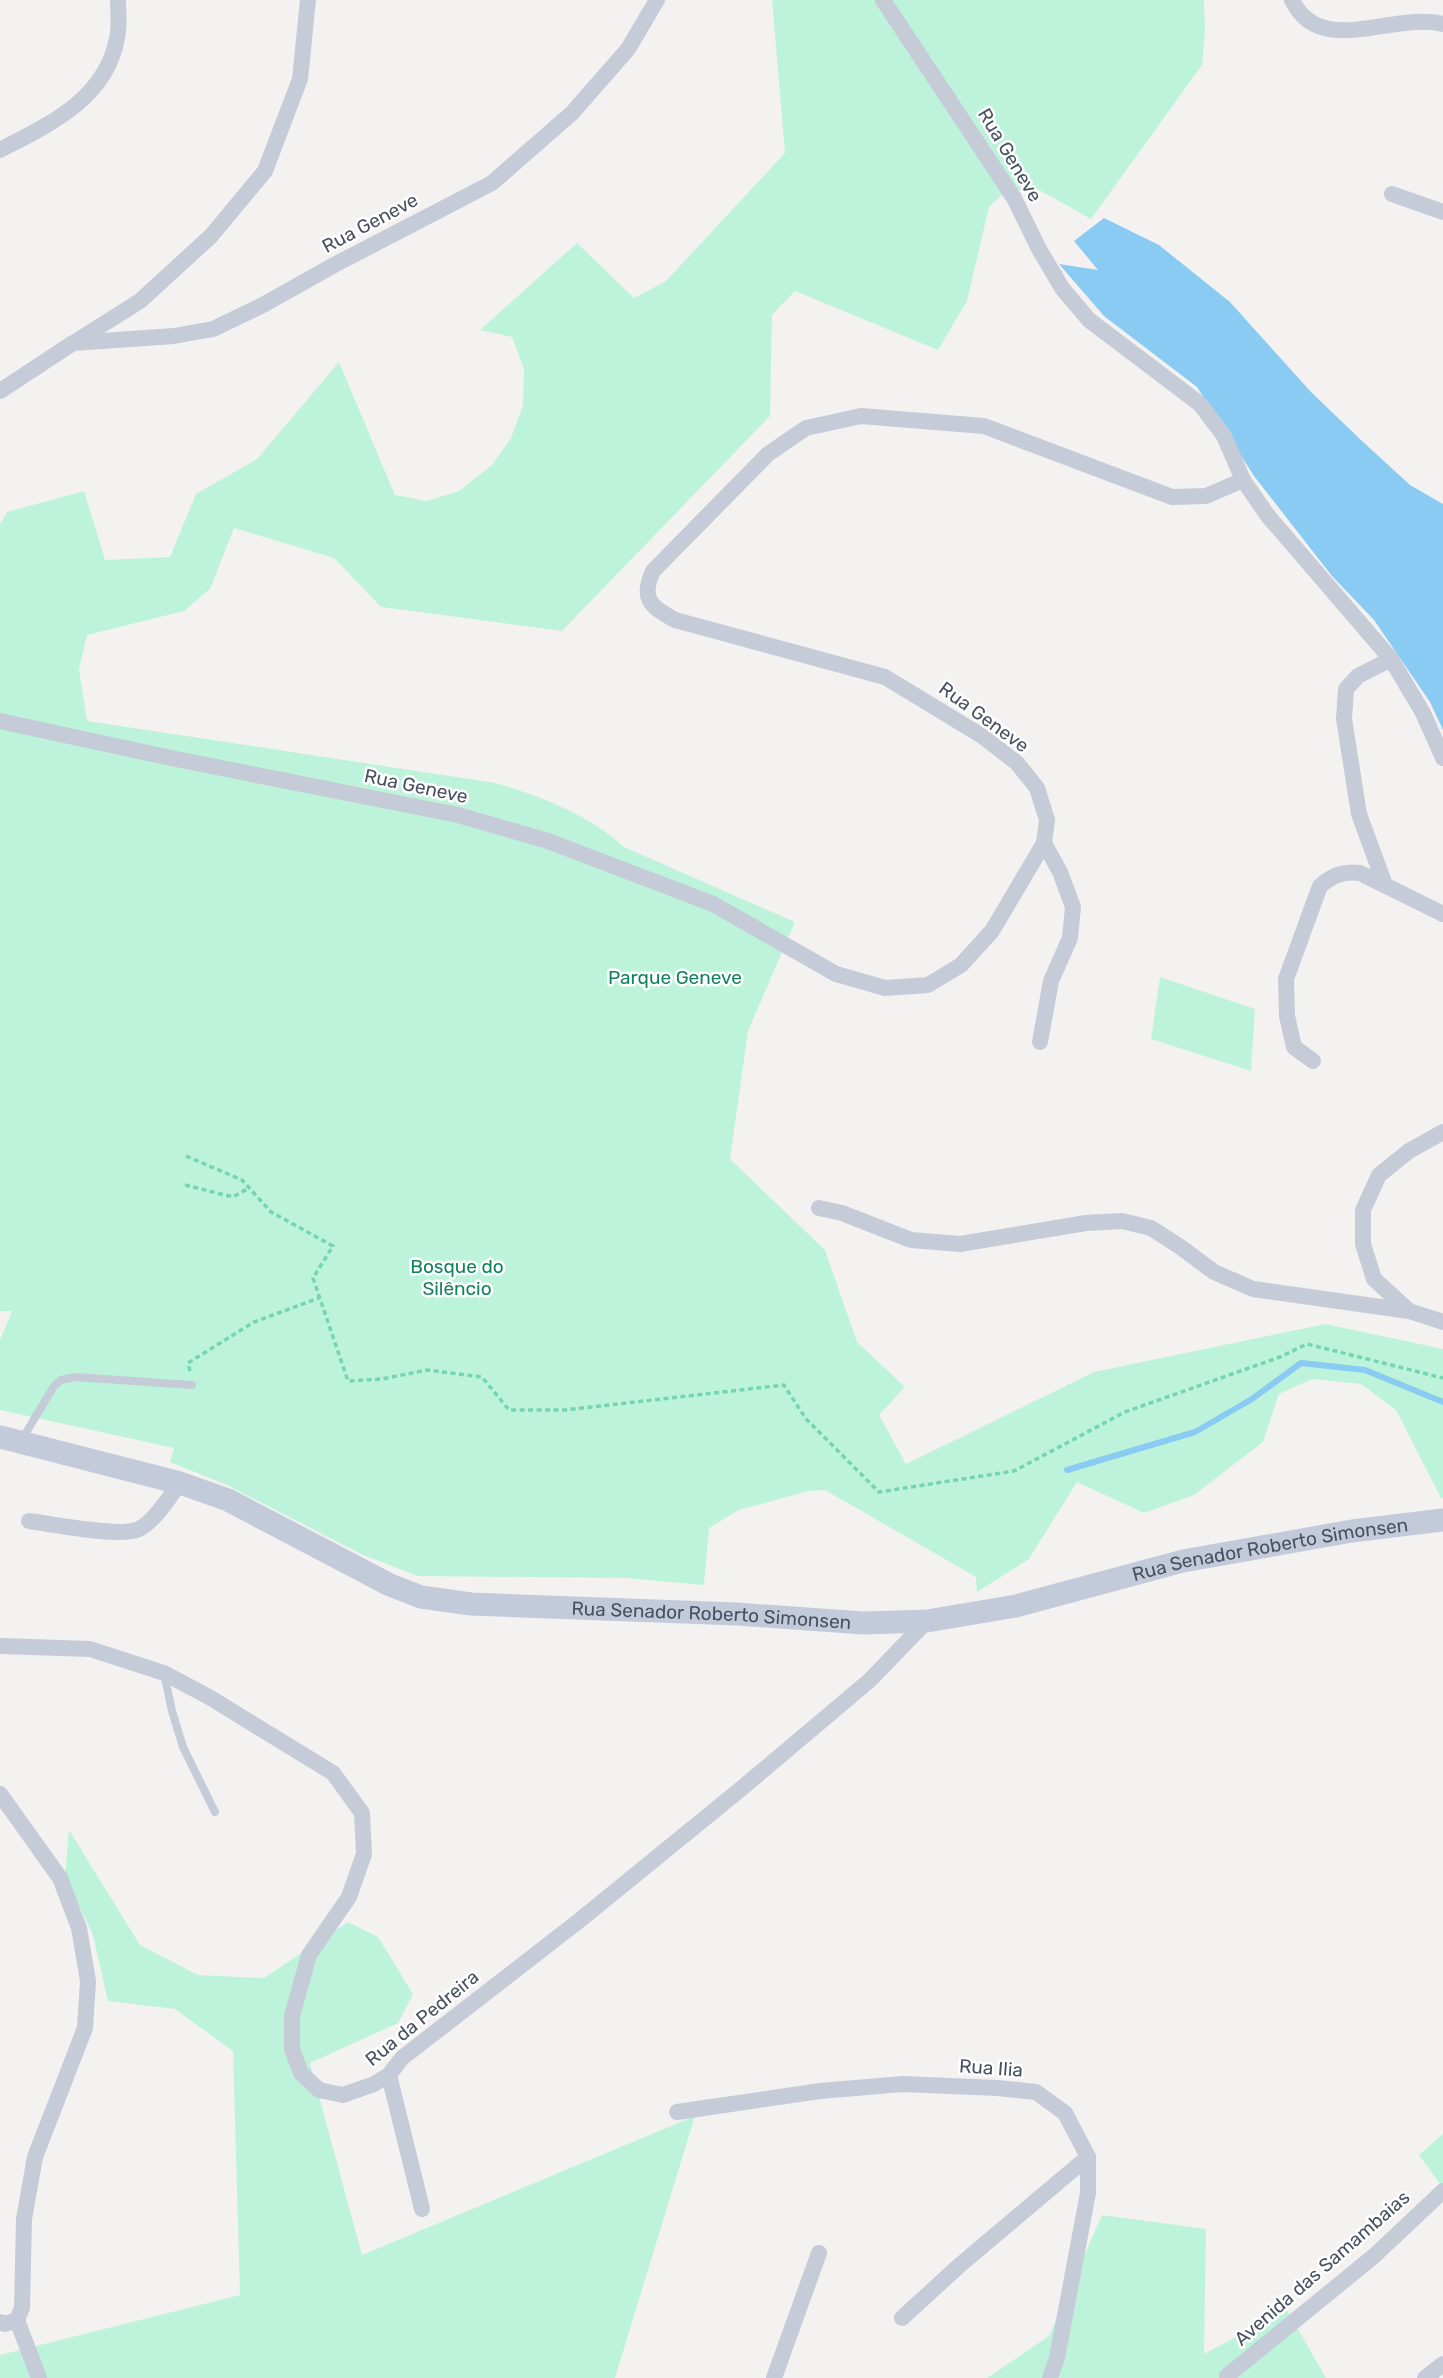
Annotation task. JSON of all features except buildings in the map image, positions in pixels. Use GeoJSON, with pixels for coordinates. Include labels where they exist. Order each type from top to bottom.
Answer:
{"type":"FeatureCollection","features":[{"type":"Feature","properties":{"kind":"street"},"geometry":{"type":"LineString","coordinates":[[0,150],[54,122],[83,101],[107,68],[114,48],[117,38],[118,0]]}},
{"type":"Feature","properties":{"kind":"street"},"geometry":{"type":"LineString","coordinates":[[73,343],[140,301],[211,236],[265,171],[300,79],[308,0]]}},
{"type":"Feature","properties":{"kind":"street","name":"Rua Geneve"},"geometry":{"type":"LineString","coordinates":[[0,391],[73,343],[174,336],[213,329],[492,183],[572,113],[628,49],[657,0]]}},
{"type":"Feature","properties":{"kind":"street","name":"Rua Geneve"},"geometry":{"type":"LineString","coordinates":[[883,0],[1014,198],[1062,288],[1089,320],[1200,404],[1224,436],[1242,480],[1268,516],[1391,659],[1423,713],[1443,758]]}},
{"type":"Feature","properties":{"kind":"street"},"geometry":{"type":"LineString","coordinates":[[1292,0],[1298,12],[1311,24],[1328,30],[1352,31],[1412,21],[1443,24]]}},
{"type":"Feature","properties":{"kind":"street"},"geometry":{"type":"LineString","coordinates":[[1392,194],[1443,212]]}},
{"type":"Feature","properties":{"kind":"street","name":"Rua Geneve"},"geometry":{"type":"LineString","coordinates":[[0,721],[458,815],[548,841],[713,904],[835,974],[885,988],[928,985],[961,965],[992,931],[1044,843],[1047,820],[1037,788],[1017,763],[982,736],[885,677],[675,620],[657,610],[648,600],[647,584],[653,571],[768,454],[806,428],[861,416],[984,426],[1172,497],[1206,496],[1242,480]]}},
{"type":"Feature","properties":{"kind":"street"},"geometry":{"type":"LineString","coordinates":[[1385,885],[1359,814],[1345,719],[1346,690],[1358,676],[1391,659]]}},
{"type":"Feature","properties":{"kind":"street"},"geometry":{"type":"LineString","coordinates":[[1040,1042],[1051,981],[1070,938],[1073,906],[1060,872],[1044,843]]}},
{"type":"Feature","properties":{"kind":"street"},"geometry":{"type":"LineString","coordinates":[[1313,1061],[1294,1046],[1287,1016],[1286,979],[1320,886],[1332,876],[1347,872],[1360,873],[1443,914]]}},
{"type":"Feature","properties":{"kind":"street"},"geometry":{"type":"LineString","coordinates":[[1409,1311],[1374,1279],[1363,1244],[1363,1210],[1379,1175],[1409,1151],[1443,1132]]}},
{"type":"Feature","properties":{"kind":"street"},"geometry":{"type":"LineString","coordinates":[[819,1208],[842,1213],[911,1240],[960,1244],[1087,1223],[1122,1221],[1151,1228],[1214,1272],[1253,1289],[1409,1311],[1443,1322]]}},
{"type":"Feature","properties":{"kind":"street","name":"Rua Senador Roberto Simonsen"},"geometry":{"type":"LineString","coordinates":[[10,1440],[180,1483],[228,1500],[390,1585],[421,1597],[471,1604],[737,1614],[863,1623],[928,1621],[1016,1606],[1183,1560],[1352,1531],[1443,1520]]}},
{"type":"Feature","properties":{"kind":"street"},"geometry":{"type":"LineString","coordinates":[[29,1521],[114,1532],[139,1529],[156,1514],[180,1483]]}},
{"type":"Feature","properties":{"kind":"street","name":"Rua da Pedreira"},"geometry":{"type":"LineString","coordinates":[[0,1646],[90,1649],[164,1673],[209,1697],[333,1773],[362,1812],[364,1854],[349,1897],[309,1955],[292,2016],[292,2049],[301,2073],[318,2090],[343,2095],[374,2084],[389,2075],[402,2058],[580,1920],[870,1681],[928,1621]]}},
{"type":"Feature","properties":{"kind":"street"},"geometry":{"type":"LineString","coordinates":[[0,1794],[60,1878],[79,1928],[88,1981],[85,2028],[35,2157],[24,2219],[22,2308],[17,2320],[39,2378]]}},
{"type":"Feature","properties":{"kind":"street"},"geometry":{"type":"LineString","coordinates":[[389,2075],[422,2209]]}},
{"type":"Feature","properties":{"kind":"street","name":"Rua Ilia"},"geometry":{"type":"LineString","coordinates":[[677,2112],[820,2091],[903,2084],[1036,2092],[1065,2113],[1088,2158],[1088,2193],[1057,2358],[1050,2378]]}},
{"type":"Feature","properties":{"kind":"street"},"geometry":{"type":"LineString","coordinates":[[902,2318],[960,2265],[1088,2158]]}},
{"type":"Feature","properties":{"kind":"street","name":"Avenida das Samambaias"},"geometry":{"type":"LineString","coordinates":[[1227,2376],[1374,2256],[1443,2191]]}},
{"type":"Feature","properties":{"kind":"street"},"geometry":{"type":"LineString","coordinates":[[774,2378],[819,2253]]}},
{"type":"Feature","properties":{"kind":"street"},"geometry":{"type":"LineString","coordinates":[[0,2322],[5,2324],[17,2320]]}},
{"type":"Feature","properties":{"kind":"street"},"geometry":{"type":"LineString","coordinates":[[1424,2378],[1443,2364]]}},
{"type":"Feature","properties":{"kind":"lane"},"geometry":{"type":"LineString","coordinates":[[10,1440],[61,1380],[75,1377],[192,1385]]}},
{"type":"Feature","properties":{"kind":"lane"},"geometry":{"type":"LineString","coordinates":[[164,1673],[183,1747],[215,1812]]}},
{"type":"Feature","properties":{"kind":"path"},"geometry":{"type":"LineString","coordinates":[[186,1156],[242,1180],[271,1212],[332,1246],[313,1278],[348,1381],[382,1379],[426,1370],[482,1377],[509,1410],[565,1410],[784,1385],[806,1419],[879,1492],[1014,1471],[1125,1412],[1280,1357],[1307,1344],[1443,1378]]}},
{"type":"Feature","properties":{"kind":"path"},"geometry":{"type":"LineString","coordinates":[[185,1185],[233,1197],[249,1188]]}},
{"type":"Feature","properties":{"kind":"path"},"geometry":{"type":"LineString","coordinates":[[192,1385],[188,1363],[254,1322],[319,1298]]}},
{"type":"Feature","properties":{"kind":"green space"},"geometry":{"type":"Polygon","coordinates":[[[772,0],[1204,0],[1202,65],[1091,219],[1032,186],[1001,196],[989,207],[967,301],[938,350],[795,291],[772,315],[770,416],[562,631],[381,607],[334,558],[234,528],[210,589],[184,611],[87,635],[79,669],[87,721],[496,783],[564,808],[595,825],[624,847],[795,922],[748,1031],[730,1159],[825,1250],[857,1342],[905,1387],[879,1415],[906,1464],[1094,1372],[1325,1324],[1443,1349],[1443,1498],[1396,1410],[1361,1384],[1312,1379],[1279,1394],[1263,1442],[1194,1495],[1144,1513],[1077,1482],[1029,1559],[977,1592],[976,1577],[825,1490],[809,1491],[739,1510],[709,1528],[704,1585],[625,1578],[418,1576],[363,1555],[227,1485],[170,1462],[174,1448],[0,1410],[0,1340],[12,1311],[0,1311],[0,524],[7,512],[84,491],[105,560],[170,557],[196,494],[257,459],[339,362],[395,495],[427,501],[459,491],[492,465],[511,438],[523,405],[524,369],[512,337],[480,330],[577,243],[634,298],[666,281],[785,153],[772,0]]]}},
{"type":"Feature","properties":{"kind":"green space"},"geometry":{"type":"Polygon","coordinates":[[[1160,977],[1255,1009],[1251,1071],[1151,1039],[1160,977]]]}},
{"type":"Feature","properties":{"kind":"green space"},"geometry":{"type":"Polygon","coordinates":[[[69,1830],[140,1945],[198,1975],[264,1978],[348,1922],[378,1937],[413,1994],[398,2023],[310,2063],[362,2255],[695,2116],[615,2378],[0,2378],[0,2355],[240,2295],[233,2051],[175,2009],[108,2001],[93,1935],[65,1876],[69,1830]]]}},
{"type":"Feature","properties":{"kind":"green space"},"geometry":{"type":"Polygon","coordinates":[[[1443,2134],[1443,2188],[1419,2155],[1443,2134]]]}},
{"type":"Feature","properties":{"kind":"green space"},"geometry":{"type":"Polygon","coordinates":[[[1102,2215],[1206,2229],[1204,2354],[1287,2310],[1326,2378],[987,2378],[1049,2336],[1102,2215]]]}},
{"type":"Feature","properties":{"kind":"water"},"geometry":{"type":"Polygon","coordinates":[[[1104,218],[1159,245],[1230,302],[1311,392],[1362,441],[1410,485],[1443,504],[1443,730],[1430,702],[1374,620],[1332,576],[1254,476],[1197,387],[1104,316],[1059,264],[1098,270],[1074,241],[1104,218]]]}},
{"type":"Feature","properties":{"kind":"waterway"},"geometry":{"type":"LineString","coordinates":[[1067,1470],[1195,1432],[1252,1399],[1301,1363],[1365,1370],[1443,1402]]}},
{"type":"Feature","properties":{"kind":"park label","name":"Parque Geneve"},"geometry":{"type":"Point","coordinates":[675,977]}},
{"type":"Feature","properties":{"kind":"park label","name":"Bosque do Silêncio"},"geometry":{"type":"Point","coordinates":[457,1277]}}]}
